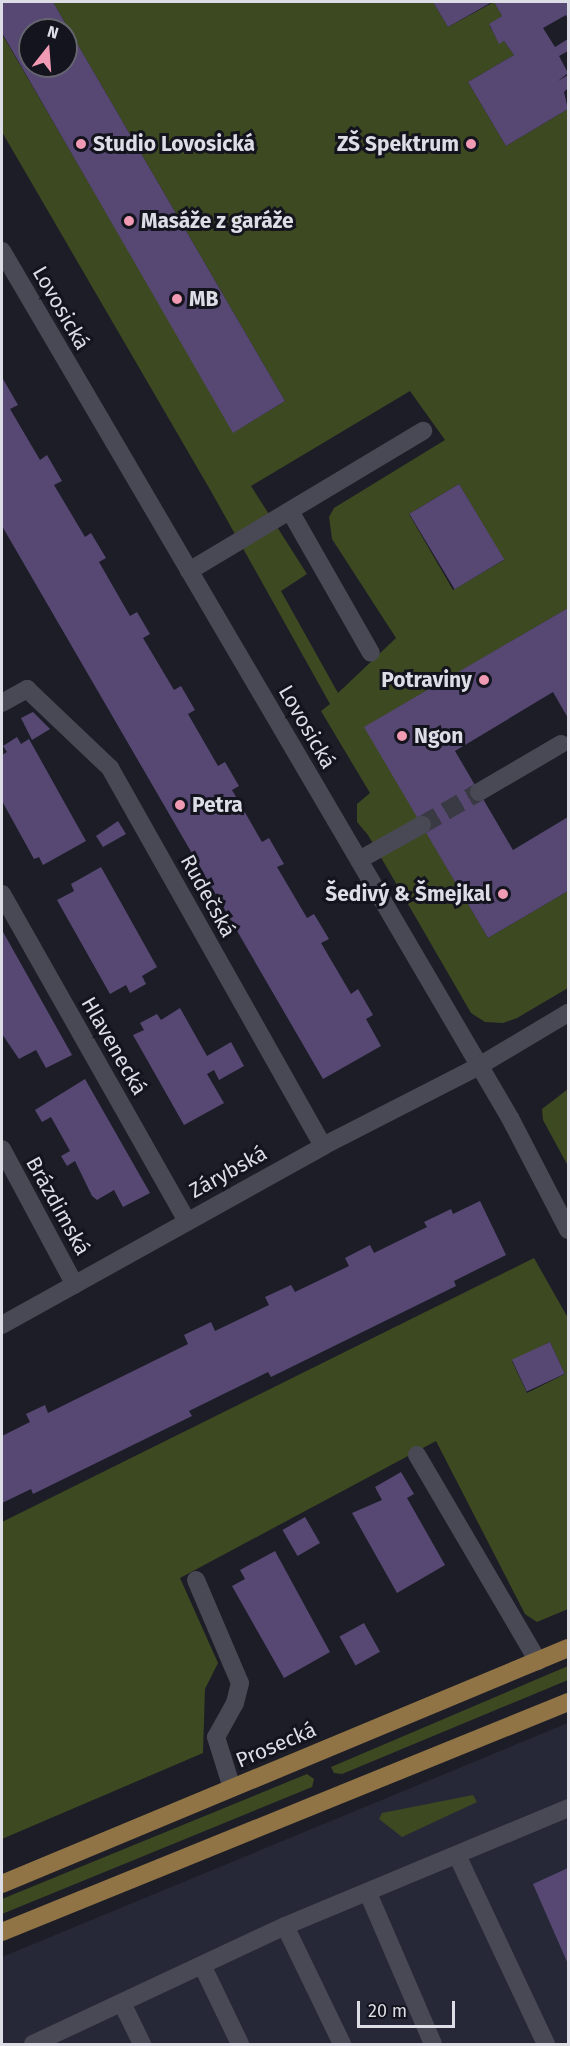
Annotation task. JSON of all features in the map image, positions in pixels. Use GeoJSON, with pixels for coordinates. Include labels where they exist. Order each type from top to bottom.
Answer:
{"type":"FeatureCollection","features":[{"type":"Feature","properties":{"kind":"main road","name":"Prosecká"},"geometry":{"type":"LineString","coordinates":[[2,1884],[568,1648]]}},
{"type":"Feature","properties":{"kind":"main road"},"geometry":{"type":"LineString","coordinates":[[2,1932],[568,1702]]}},
{"type":"Feature","properties":{"kind":"street","name":"Lovosická"},"geometry":{"type":"LineString","coordinates":[[2,251],[479,1066],[568,1230]]}},
{"type":"Feature","properties":{"kind":"street"},"geometry":{"type":"LineString","coordinates":[[189,571],[423,431]]}},
{"type":"Feature","properties":{"kind":"street"},"geometry":{"type":"LineString","coordinates":[[290,511],[371,653]]}},
{"type":"Feature","properties":{"kind":"street","name":"Rudečská"},"geometry":{"type":"LineString","coordinates":[[2,703],[27,689],[110,768],[323,1146]]}},
{"type":"Feature","properties":{"kind":"street"},"geometry":{"type":"LineString","coordinates":[[479,792],[561,744]]}},
{"type":"Feature","properties":{"kind":"street"},"geometry":{"type":"LineString","coordinates":[[359,860],[422,825]]}},
{"type":"Feature","properties":{"kind":"street","name":"Hlavenecká"},"geometry":{"type":"LineString","coordinates":[[2,894],[187,1221]]}},
{"type":"Feature","properties":{"kind":"street","name":"Zárybská"},"geometry":{"type":"LineString","coordinates":[[2,1325],[323,1146],[479,1066],[568,1013]]}},
{"type":"Feature","properties":{"kind":"street","name":"Brázdimská"},"geometry":{"type":"LineString","coordinates":[[2,1149],[75,1285]]}},
{"type":"Feature","properties":{"kind":"street"},"geometry":{"type":"LineString","coordinates":[[417,1455],[538,1661]]}},
{"type":"Feature","properties":{"kind":"street"},"geometry":{"type":"LineString","coordinates":[[196,1580],[240,1683],[235,1703],[216,1737],[232,1788]]}},
{"type":"Feature","properties":{"kind":"street"},"geometry":{"type":"LineString","coordinates":[[45,2042],[285,1926],[568,1808]]}},
{"type":"Feature","properties":{"kind":"street"},"geometry":{"type":"LineString","coordinates":[[457,1856],[546,2044]]}},
{"type":"Feature","properties":{"kind":"street"},"geometry":{"type":"LineString","coordinates":[[368,1893],[434,2044]]}},
{"type":"Feature","properties":{"kind":"street"},"geometry":{"type":"LineString","coordinates":[[285,1926],[342,2044]]}},
{"type":"Feature","properties":{"kind":"street"},"geometry":{"type":"LineString","coordinates":[[202,1965],[240,2044]]}},
{"type":"Feature","properties":{"kind":"street"},"geometry":{"type":"LineString","coordinates":[[122,2003],[142,2044]]}},
{"type":"Feature","properties":{"kind":"shaded area"},"geometry":{"type":"Polygon","coordinates":[[[568,1723],[568,2044],[2,2044],[2,1957],[568,1723]]]}},
{"type":"Feature","properties":{"kind":"green space"},"geometry":{"type":"Polygon","coordinates":[[[53,2],[433,2],[448,27],[494,2],[502,16],[489,25],[499,43],[504,41],[514,55],[468,82],[506,146],[568,109],[568,608],[365,727],[488,938],[568,891],[568,988],[517,1018],[503,1023],[485,1022],[471,1013],[368,835],[357,822],[357,804],[370,793],[321,711],[330,704],[212,493],[2,132],[2,34],[18,61],[18,78],[28,78],[234,432],[285,401],[78,45],[78,18],[62,18],[53,2]],[[410,391],[251,486],[307,574],[281,591],[338,693],[396,638],[332,539],[329,517],[334,508],[445,440],[410,391]],[[459,484],[409,514],[453,590],[504,560],[459,484]]]}},
{"type":"Feature","properties":{"kind":"green space"},"geometry":{"type":"Polygon","coordinates":[[[568,1089],[568,1166],[543,1120],[542,1109],[568,1089]]]}},
{"type":"Feature","properties":{"kind":"green space"},"geometry":{"type":"Polygon","coordinates":[[[534,1258],[568,1318],[568,1609],[537,1622],[525,1614],[436,1441],[180,1578],[218,1663],[205,1689],[203,1753],[2,1839],[2,1522],[534,1258]],[[550,1342],[512,1361],[527,1393],[565,1374],[550,1342]]]}},
{"type":"Feature","properties":{"kind":"green space"},"geometry":{"type":"Polygon","coordinates":[[[568,1666],[568,1680],[342,1774],[334,1773],[331,1767],[568,1666]]]}},
{"type":"Feature","properties":{"kind":"green space"},"geometry":{"type":"Polygon","coordinates":[[[307,1774],[314,1779],[312,1787],[2,1914],[2,1899],[307,1774]]]}},
{"type":"Feature","properties":{"kind":"green space"},"geometry":{"type":"Polygon","coordinates":[[[473,1795],[477,1802],[402,1837],[379,1819],[382,1813],[473,1795]]]}},
{"type":"Feature","properties":{"kind":"building"},"geometry":{"type":"Polygon","coordinates":[[[2,2],[53,2],[62,18],[18,18],[18,61],[2,33],[2,2]]]}},
{"type":"Feature","properties":{"kind":"building"},"geometry":{"type":"Polygon","coordinates":[[[433,2],[492,2],[448,27],[433,2]]]}},
{"type":"Feature","properties":{"kind":"building"},"geometry":{"type":"Polygon","coordinates":[[[494,2],[568,2],[568,20],[566,15],[543,28],[555,47],[568,39],[568,51],[559,56],[568,73],[558,81],[568,75],[568,88],[564,92],[568,109],[506,146],[468,82],[514,55],[504,41],[499,44],[489,24],[502,16],[494,2]]]}},
{"type":"Feature","properties":{"kind":"building"},"geometry":{"type":"Polygon","coordinates":[[[78,45],[285,401],[233,433],[28,78],[78,78],[78,45]]]}},
{"type":"Feature","properties":{"kind":"building"},"geometry":{"type":"Polygon","coordinates":[[[3,379],[18,405],[10,409],[40,460],[47,455],[62,481],[54,485],[85,537],[91,533],[106,558],[99,562],[130,616],[137,612],[150,634],[143,638],[174,690],[181,686],[195,710],[188,714],[218,766],[225,762],[239,786],[232,790],[262,842],[269,838],[284,864],[277,867],[307,918],[314,914],[329,939],[321,943],[351,994],[358,989],[373,1015],[366,1019],[381,1046],[323,1079],[2,526],[3,379]]]}},
{"type":"Feature","properties":{"kind":"building"},"geometry":{"type":"Polygon","coordinates":[[[459,484],[504,559],[455,589],[409,514],[459,484]]]}},
{"type":"Feature","properties":{"kind":"building"},"geometry":{"type":"Polygon","coordinates":[[[568,608],[568,718],[553,692],[455,751],[513,850],[568,817],[568,891],[488,938],[364,727],[568,608]]]}},
{"type":"Feature","properties":{"kind":"building"},"geometry":{"type":"Polygon","coordinates":[[[33,712],[50,729],[32,740],[21,718],[33,712]]]}},
{"type":"Feature","properties":{"kind":"building"},"geometry":{"type":"Polygon","coordinates":[[[17,737],[21,744],[29,739],[86,841],[43,865],[39,857],[34,859],[2,801],[2,755],[7,752],[3,746],[17,737]]]}},
{"type":"Feature","properties":{"kind":"building"},"geometry":{"type":"Polygon","coordinates":[[[118,821],[126,834],[103,847],[96,836],[118,821]]]}},
{"type":"Feature","properties":{"kind":"building"},"geometry":{"type":"Polygon","coordinates":[[[101,867],[157,967],[142,976],[146,984],[130,993],[126,985],[110,994],[57,900],[74,891],[71,884],[101,867]]]}},
{"type":"Feature","properties":{"kind":"building"},"geometry":{"type":"Polygon","coordinates":[[[2,930],[72,1055],[46,1068],[36,1050],[19,1059],[2,1034],[2,930]]]}},
{"type":"Feature","properties":{"kind":"building"},"geometry":{"type":"Polygon","coordinates":[[[180,1008],[207,1056],[231,1042],[244,1066],[219,1080],[214,1070],[207,1074],[224,1103],[184,1125],[133,1035],[144,1030],[140,1023],[157,1014],[161,1020],[180,1008]]]}},
{"type":"Feature","properties":{"kind":"building"},"geometry":{"type":"Polygon","coordinates":[[[85,1079],[150,1193],[123,1207],[114,1190],[97,1200],[92,1196],[75,1161],[67,1166],[61,1156],[70,1151],[51,1117],[42,1122],[35,1110],[85,1079]]]}},
{"type":"Feature","properties":{"kind":"building"},"geometry":{"type":"Polygon","coordinates":[[[480,1201],[506,1255],[454,1281],[456,1286],[271,1377],[268,1372],[189,1411],[192,1416],[33,1494],[31,1489],[2,1503],[2,1436],[30,1422],[26,1414],[45,1405],[48,1413],[188,1344],[184,1335],[211,1322],[215,1331],[269,1305],[265,1297],[291,1285],[295,1292],[349,1266],[345,1258],[370,1245],[374,1253],[427,1227],[424,1222],[451,1209],[453,1214],[480,1201]]]}},
{"type":"Feature","properties":{"kind":"building"},"geometry":{"type":"Polygon","coordinates":[[[550,1342],[565,1374],[527,1391],[512,1360],[550,1342]]]}},
{"type":"Feature","properties":{"kind":"building"},"geometry":{"type":"Polygon","coordinates":[[[401,1472],[414,1494],[407,1498],[445,1565],[397,1593],[352,1513],[382,1500],[375,1487],[401,1472]]]}},
{"type":"Feature","properties":{"kind":"building"},"geometry":{"type":"Polygon","coordinates":[[[305,1517],[320,1543],[297,1556],[282,1530],[305,1517]]]}},
{"type":"Feature","properties":{"kind":"building"},"geometry":{"type":"Polygon","coordinates":[[[275,1551],[330,1652],[284,1678],[232,1586],[245,1579],[240,1570],[275,1551]]]}},
{"type":"Feature","properties":{"kind":"building"},"geometry":{"type":"Polygon","coordinates":[[[364,1623],[380,1652],[356,1665],[340,1637],[364,1623]]]}},
{"type":"Feature","properties":{"kind":"building"},"geometry":{"type":"Polygon","coordinates":[[[568,1868],[568,1964],[533,1884],[568,1868]]]}},
{"type":"Feature","properties":{"kind":"tunnel"},"geometry":{"type":"LineString","coordinates":[[422,825],[479,792]]}},
{"type":"Feature","properties":{"kind":"place","name":"Studio Lovosická"},"geometry":{"type":"Point","coordinates":[81,144]}},
{"type":"Feature","properties":{"kind":"place","name":"ZŠ Spektrum"},"geometry":{"type":"Point","coordinates":[471,144]}},
{"type":"Feature","properties":{"kind":"place","name":"Masáže z garáže"},"geometry":{"type":"Point","coordinates":[129,221]}},
{"type":"Feature","properties":{"kind":"place","name":"MB"},"geometry":{"type":"Point","coordinates":[177,299]}},
{"type":"Feature","properties":{"kind":"place","name":"Potraviny"},"geometry":{"type":"Point","coordinates":[484,680]}},
{"type":"Feature","properties":{"kind":"place","name":"Ngon"},"geometry":{"type":"Point","coordinates":[402,736]}},
{"type":"Feature","properties":{"kind":"place","name":"Petra"},"geometry":{"type":"Point","coordinates":[180,805]}},
{"type":"Feature","properties":{"kind":"place","name":"Šedivý & Šmejkal"},"geometry":{"type":"Point","coordinates":[503,894]}}]}
